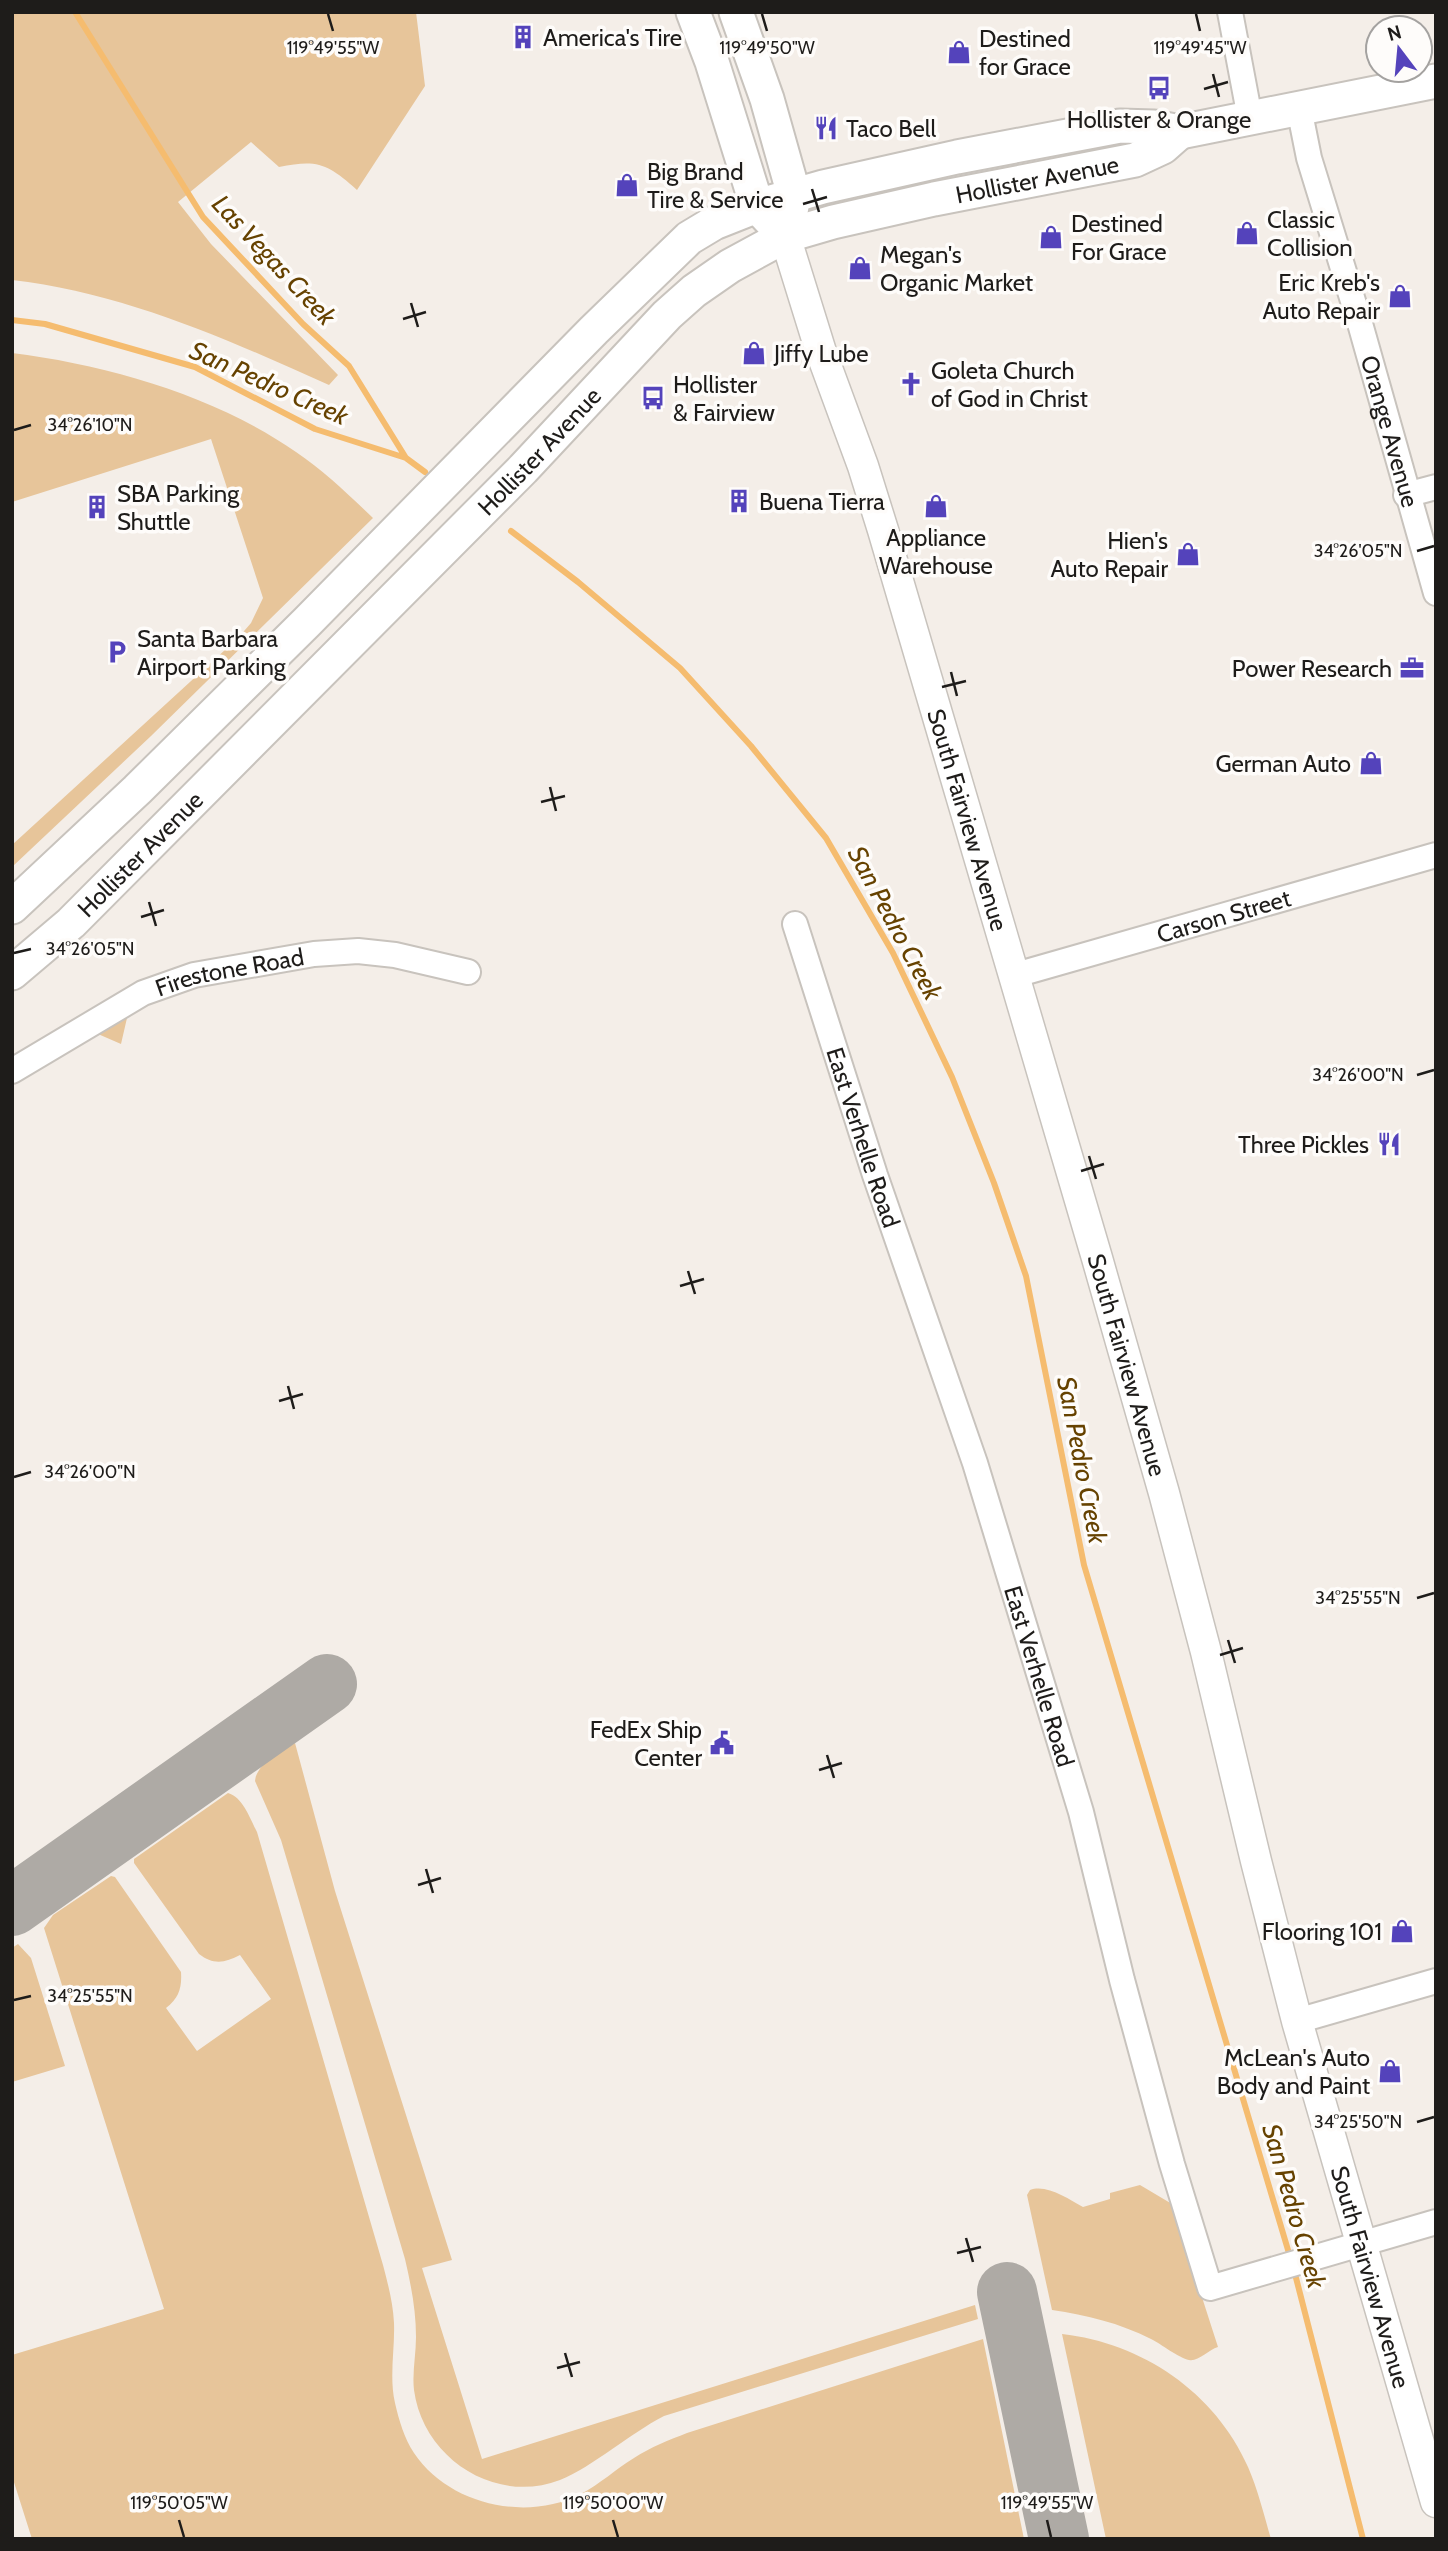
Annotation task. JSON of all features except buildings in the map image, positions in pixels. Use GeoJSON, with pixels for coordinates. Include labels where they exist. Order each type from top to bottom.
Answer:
{"type":"FeatureCollection","features":[{"type":"Feature","properties":{"kind":"main road","name":"South Fairview Avenue"},"geometry":{"type":"LineString","coordinates":[[693,12],[712,62],[757,206],[785,236]]}},
{"type":"Feature","properties":{"kind":"main road","name":"South Fairview Avenue"},"geometry":{"type":"LineString","coordinates":[[736,12],[767,99],[794,195],[785,236]]}},
{"type":"Feature","properties":{"kind":"main road","name":"Hollister Avenue"},"geometry":{"type":"LineString","coordinates":[[12,907],[137,790],[689,237],[714,223],[757,206],[832,185],[957,157],[1120,126],[1154,127],[1180,132],[1436,81]]}},
{"type":"Feature","properties":{"kind":"main road","name":"Hollister Avenue"},"geometry":{"type":"LineString","coordinates":[[12,973],[71,923],[523,469],[667,315],[722,271],[785,236],[859,215],[1135,160],[1163,146],[1180,132]]}},
{"type":"Feature","properties":{"kind":"street"},"geometry":{"type":"LineString","coordinates":[[1230,12],[1250,118]]}},
{"type":"Feature","properties":{"kind":"street","name":"Orange Avenue"},"geometry":{"type":"LineString","coordinates":[[1299,108],[1308,158],[1357,315],[1436,593]]}},
{"type":"Feature","properties":{"kind":"street","name":"South Fairview Avenue"},"geometry":{"type":"LineString","coordinates":[[785,236],[821,352],[873,498],[1097,1258],[1206,1652],[1255,1861],[1297,2021],[1360,2244],[1430,2463],[1436,2502]]}},
{"type":"Feature","properties":{"kind":"street"},"geometry":{"type":"LineString","coordinates":[[1406,495],[1436,487]]}},
{"type":"Feature","properties":{"kind":"street","name":"Carson Street"},"geometry":{"type":"LineString","coordinates":[[1013,976],[1436,855]]}},
{"type":"Feature","properties":{"kind":"street","name":"East Verhelle Road"},"geometry":{"type":"LineString","coordinates":[[795,924],[875,1175],[975,1463],[1082,1812],[1122,1980],[1210,2288],[1436,2222]]}},
{"type":"Feature","properties":{"kind":"street","name":"Firestone Road"},"geometry":{"type":"LineString","coordinates":[[12,1071],[143,993],[194,975],[314,954],[358,951],[405,957],[468,972]]}},
{"type":"Feature","properties":{"kind":"street"},"geometry":{"type":"LineString","coordinates":[[1297,2021],[1436,1981]]}},
{"type":"Feature","properties":{"kind":"shaded area"},"geometry":{"type":"Polygon","coordinates":[[[12,12],[416,12],[425,86],[357,190],[338,174],[322,166],[304,164],[279,167],[251,142],[178,202],[211,244],[338,375],[329,385],[213,335],[135,307],[54,286],[12,280],[12,12]]]}},
{"type":"Feature","properties":{"kind":"shaded area"},"geometry":{"type":"Polygon","coordinates":[[[12,353],[123,375],[196,399],[265,432],[306,459],[373,518],[151,736],[12,867],[12,845],[238,638],[251,623],[263,598],[211,439],[12,502],[12,353]]]}},
{"type":"Feature","properties":{"kind":"shaded area"},"geometry":{"type":"Polygon","coordinates":[[[127,1018],[121,1044],[98,1034],[127,1018]]]}},
{"type":"Feature","properties":{"kind":"shaded area"},"geometry":{"type":"Polygon","coordinates":[[[295,1743],[335,1891],[452,2260],[422,2268],[482,2459],[975,2305],[978,2319],[664,2416],[586,2467],[560,2480],[535,2486],[511,2486],[466,2470],[447,2455],[431,2436],[420,2414],[414,2390],[415,2317],[405,2259],[281,1840],[255,1781],[265,1763],[295,1743]]]}},
{"type":"Feature","properties":{"kind":"shaded area"},"geometry":{"type":"Polygon","coordinates":[[[228,1793],[242,1804],[257,1832],[387,2279],[394,2333],[392,2383],[398,2416],[410,2447],[429,2471],[447,2485],[490,2504],[537,2507],[559,2502],[588,2490],[647,2450],[687,2433],[983,2339],[1024,2539],[32,2539],[12,2476],[12,2355],[164,2309],[44,1928],[53,1915],[111,1876],[115,1877],[181,1972],[179,1992],[166,2008],[197,2051],[271,1999],[240,1955],[219,1962],[199,1954],[134,1863],[134,1859],[228,1793]]]}},
{"type":"Feature","properties":{"kind":"shaded area"},"geometry":{"type":"Polygon","coordinates":[[[18,1944],[31,1958],[65,2066],[12,2082],[12,1948],[18,1944]]]}},
{"type":"Feature","properties":{"kind":"shaded area"},"geometry":{"type":"Polygon","coordinates":[[[1140,2185],[1172,2204],[1218,2347],[1196,2359],[1185,2359],[1139,2333],[1115,2324],[1052,2310],[1027,2195],[1030,2190],[1050,2191],[1083,2207],[1110,2199],[1110,2193],[1140,2185]]]}},
{"type":"Feature","properties":{"kind":"shaded area"},"geometry":{"type":"Polygon","coordinates":[[[1062,2334],[1092,2339],[1147,2360],[1196,2394],[1234,2440],[1248,2467],[1271,2539],[1106,2539],[1062,2334]]]}},
{"type":"Feature","properties":{"kind":"waterway","name":"Las Vegas Creek"},"geometry":{"type":"LineString","coordinates":[[75,12],[203,217],[303,324],[349,366],[406,458]]}},
{"type":"Feature","properties":{"kind":"waterway","name":"San Pedro Creek"},"geometry":{"type":"LineString","coordinates":[[12,320],[45,324],[195,367],[315,429],[406,458],[425,472]]}},
{"type":"Feature","properties":{"kind":"waterway","name":"San Pedro Creek"},"geometry":{"type":"LineString","coordinates":[[511,531],[578,582],[680,668],[751,746],[826,838],[893,953],[952,1077],[994,1183],[1026,1276],[1084,1565],[1291,2260]]}},
{"type":"Feature","properties":{"kind":"waterway","name":"San Pedro Creek"},"geometry":{"type":"LineString","coordinates":[[1294,2270],[1363,2539]]}},
{"type":"Feature","properties":{"kind":"taxiway"},"geometry":{"type":"LineString","coordinates":[[12,1906],[327,1684]]}},
{"type":"Feature","properties":{"kind":"taxiway"},"geometry":{"type":"LineString","coordinates":[[1007,2292],[1059,2539]]}},
{"type":"Feature","properties":{"kind":"place","name":"America's Tire"},"geometry":{"type":"Point","coordinates":[523,37]}},
{"type":"Feature","properties":{"kind":"place","name":"Destined for Grace"},"geometry":{"type":"Point","coordinates":[959,52]}},
{"type":"Feature","properties":{"kind":"place","name":"Hollister & Orange"},"geometry":{"type":"Point","coordinates":[1159,88]}},
{"type":"Feature","properties":{"kind":"place","name":"Taco Bell"},"geometry":{"type":"Point","coordinates":[826,128]}},
{"type":"Feature","properties":{"kind":"place","name":"Big Brand Tire & Service"},"geometry":{"type":"Point","coordinates":[627,185]}},
{"type":"Feature","properties":{"kind":"place","name":"Classic Collision"},"geometry":{"type":"Point","coordinates":[1247,233]}},
{"type":"Feature","properties":{"kind":"place","name":"Destined For Grace"},"geometry":{"type":"Point","coordinates":[1051,237]}},
{"type":"Feature","properties":{"kind":"place","name":"Megan's Organic Market"},"geometry":{"type":"Point","coordinates":[860,268]}},
{"type":"Feature","properties":{"kind":"place","name":"Eric Kreb's Auto Repair"},"geometry":{"type":"Point","coordinates":[1400,296]}},
{"type":"Feature","properties":{"kind":"place","name":"Jiffy Lube"},"geometry":{"type":"Point","coordinates":[754,353]}},
{"type":"Feature","properties":{"kind":"place","name":"Goleta Church of God in Christ"},"geometry":{"type":"Point","coordinates":[911,384]}},
{"type":"Feature","properties":{"kind":"place","name":"Hollister & Fairview"},"geometry":{"type":"Point","coordinates":[653,398]}},
{"type":"Feature","properties":{"kind":"place","name":"Buena Tierra"},"geometry":{"type":"Point","coordinates":[739,501]}},
{"type":"Feature","properties":{"kind":"place","name":"Appliance Warehouse"},"geometry":{"type":"Point","coordinates":[936,506]}},
{"type":"Feature","properties":{"kind":"place","name":"SBA Parking Shuttle"},"geometry":{"type":"Point","coordinates":[97,507]}},
{"type":"Feature","properties":{"kind":"place","name":"Hien's Auto Repair"},"geometry":{"type":"Point","coordinates":[1188,554]}},
{"type":"Feature","properties":{"kind":"place","name":"Santa Barbara Airport Parking"},"geometry":{"type":"Point","coordinates":[117,652]}},
{"type":"Feature","properties":{"kind":"place","name":"Power Research"},"geometry":{"type":"Point","coordinates":[1412,668]}},
{"type":"Feature","properties":{"kind":"place","name":"German Auto"},"geometry":{"type":"Point","coordinates":[1371,763]}},
{"type":"Feature","properties":{"kind":"place","name":"Three Pickles"},"geometry":{"type":"Point","coordinates":[1389,1144]}},
{"type":"Feature","properties":{"kind":"place","name":"FedEx Ship Center"},"geometry":{"type":"Point","coordinates":[722,1743]}},
{"type":"Feature","properties":{"kind":"place","name":"Flooring 101"},"geometry":{"type":"Point","coordinates":[1402,1931]}},
{"type":"Feature","properties":{"kind":"place","name":"McLean's Auto Body and Paint"},"geometry":{"type":"Point","coordinates":[1390,2071]}}]}
